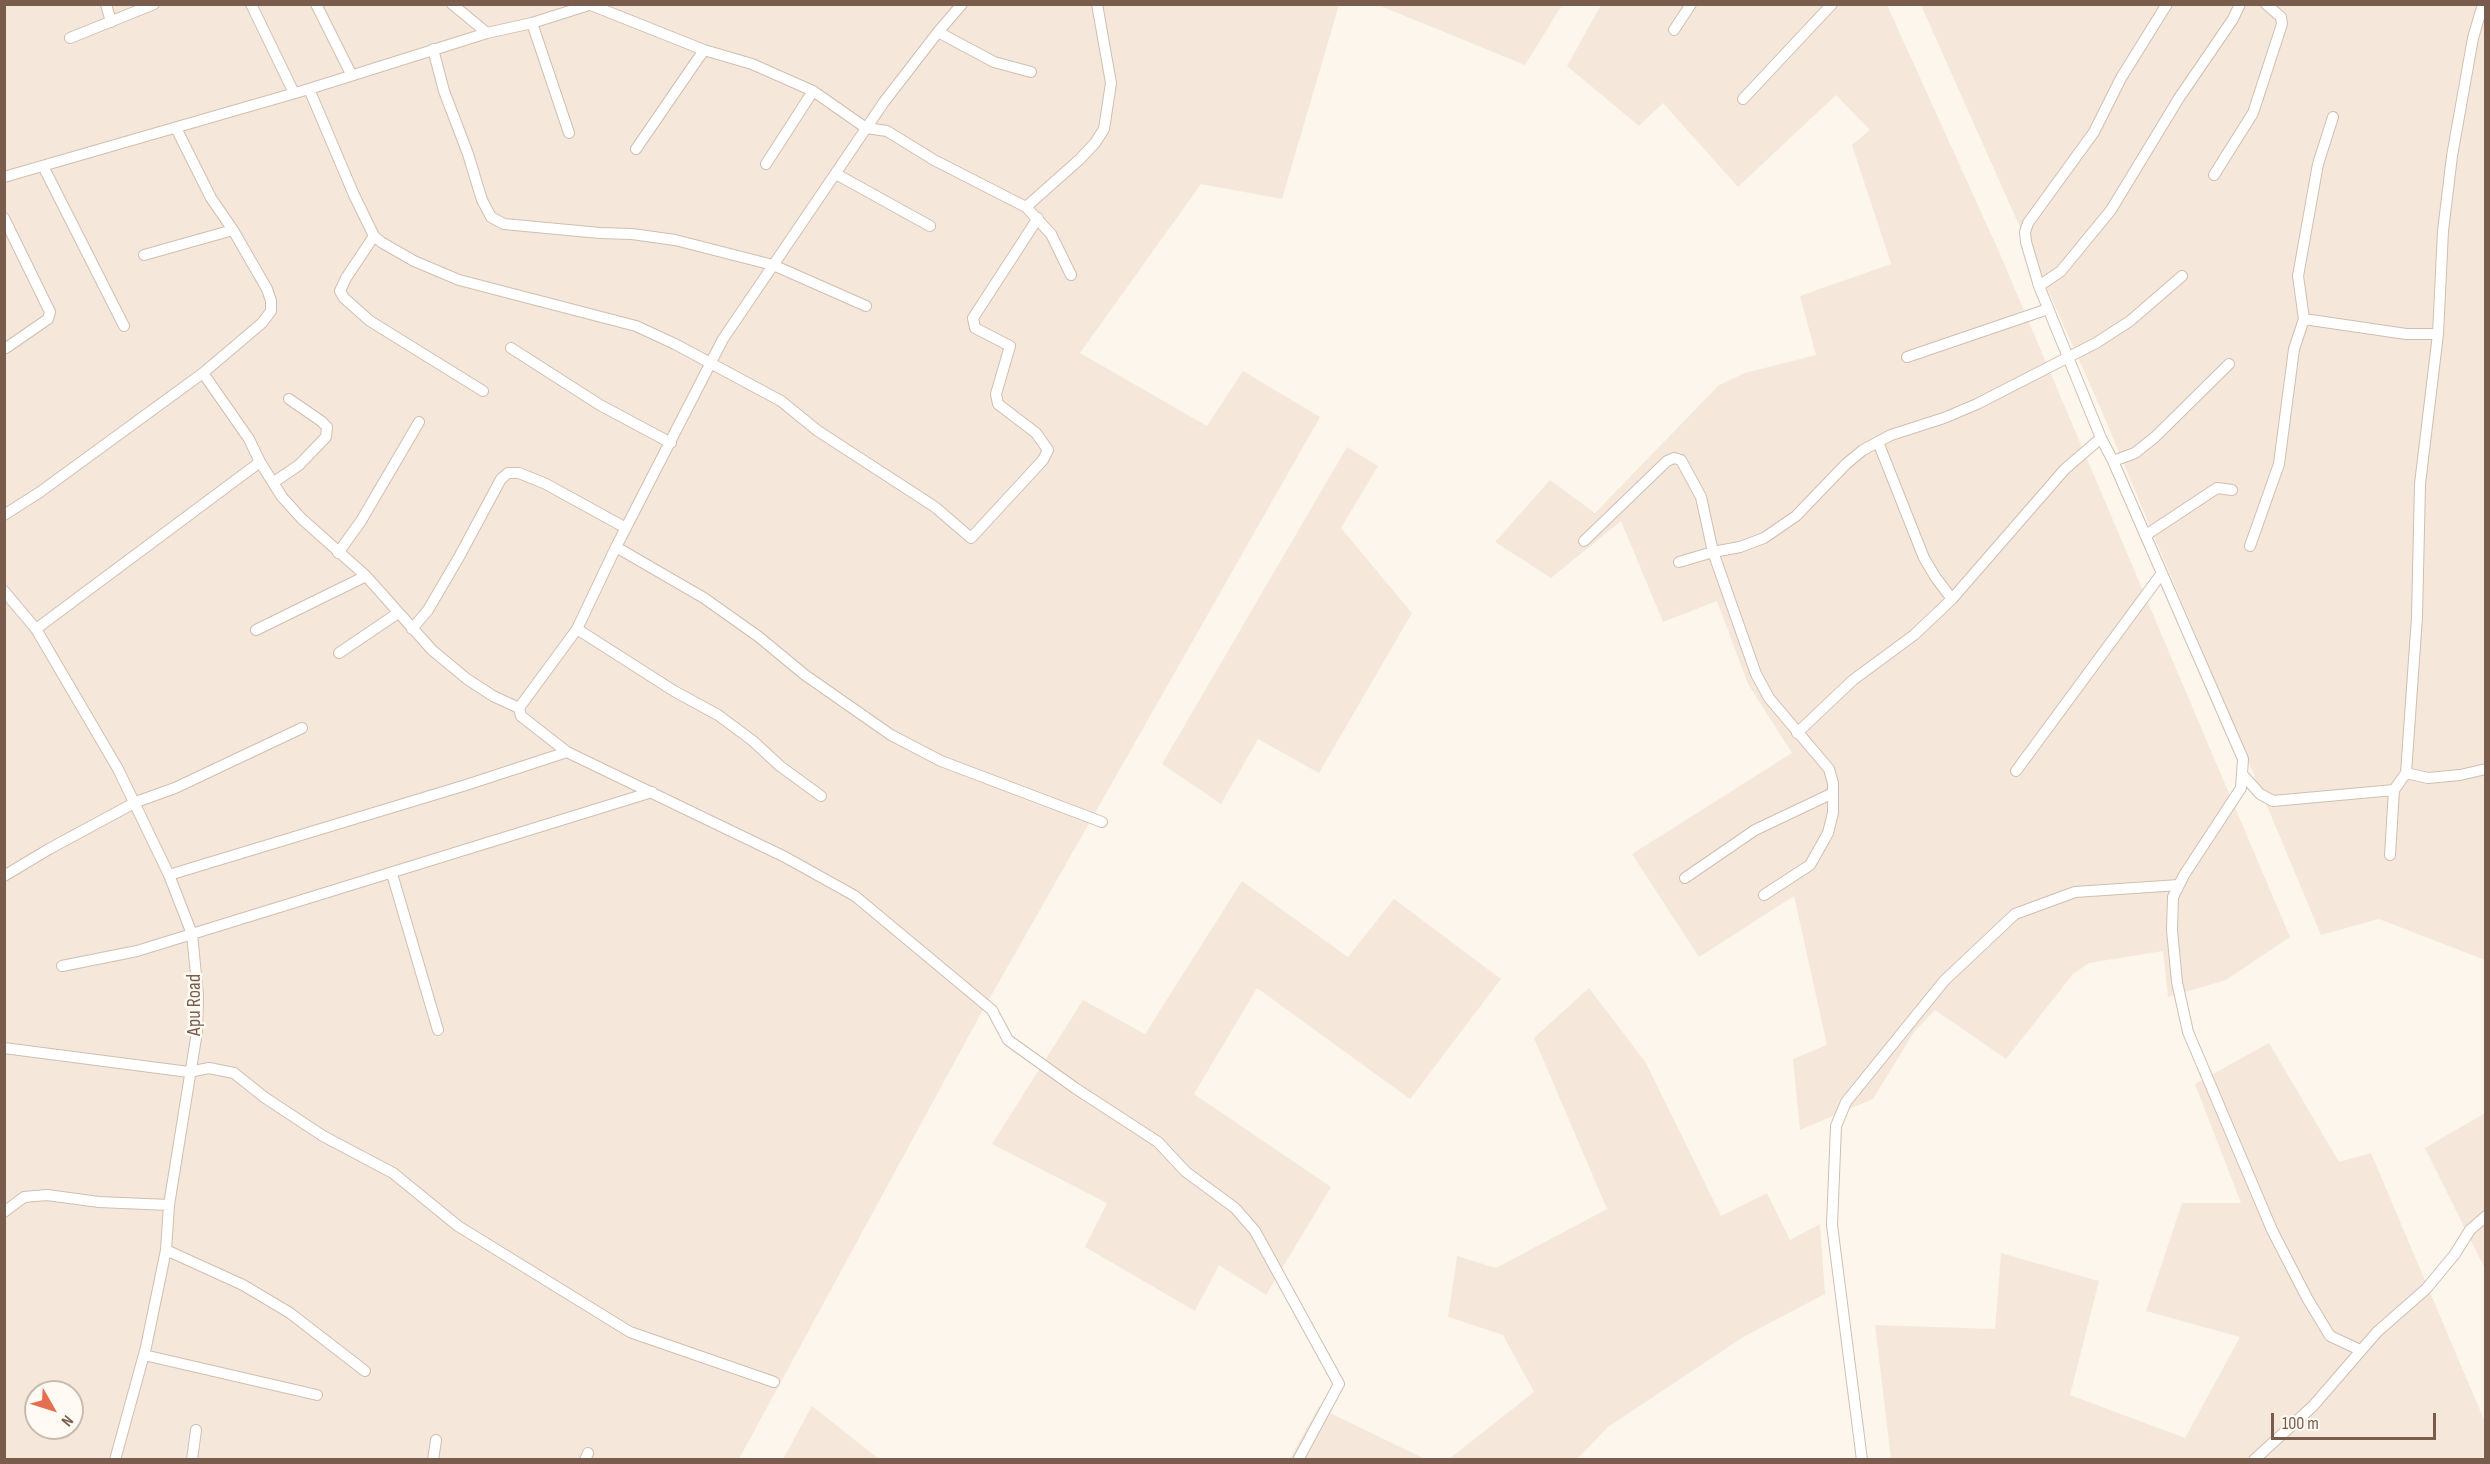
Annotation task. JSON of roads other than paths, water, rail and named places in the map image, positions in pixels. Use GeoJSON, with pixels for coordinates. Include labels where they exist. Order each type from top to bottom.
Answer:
{"type":"FeatureCollection","features":[{"type":"Feature","properties":{"kind":"street"},"geometry":{"type":"LineString","coordinates":[[106,4],[111,22]]}},
{"type":"Feature","properties":{"kind":"street"},"geometry":{"type":"LineString","coordinates":[[70,38],[154,4]]}},
{"type":"Feature","properties":{"kind":"street"},"geometry":{"type":"LineString","coordinates":[[251,4],[294,93]]}},
{"type":"Feature","properties":{"kind":"street"},"geometry":{"type":"LineString","coordinates":[[316,4],[351,74]]}},
{"type":"Feature","properties":{"kind":"street"},"geometry":{"type":"LineString","coordinates":[[452,4],[487,33]]}},
{"type":"Feature","properties":{"kind":"street"},"geometry":{"type":"LineString","coordinates":[[519,708],[577,629],[616,547],[723,339],[866,128],[938,32],[962,4]]}},
{"type":"Feature","properties":{"kind":"street"},"geometry":{"type":"LineString","coordinates":[[1026,207],[1080,159],[1104,129],[1111,83],[1097,4]]}},
{"type":"Feature","properties":{"kind":"street"},"geometry":{"type":"LineString","coordinates":[[1674,30],[1691,4]]}},
{"type":"Feature","properties":{"kind":"street"},"geometry":{"type":"LineString","coordinates":[[1743,99],[1832,4]]}},
{"type":"Feature","properties":{"kind":"street"},"geometry":{"type":"LineString","coordinates":[[2167,4],[2121,78],[2094,132],[2028,223],[2025,232],[2026,242],[2039,286],[2101,438],[2243,759],[2241,788],[2235,800],[2173,897],[2172,930],[2177,982],[2188,1032],[2272,1230],[2307,1298],[2330,1336],[2360,1350]]}},
{"type":"Feature","properties":{"kind":"street"},"geometry":{"type":"LineString","coordinates":[[2039,286],[2061,272],[2111,210],[2179,98],[2233,19],[2240,4]]}},
{"type":"Feature","properties":{"kind":"street"},"geometry":{"type":"LineString","coordinates":[[2214,175],[2253,113],[2282,24],[2281,17],[2266,4]]}},
{"type":"Feature","properties":{"kind":"street"},"geometry":{"type":"LineString","coordinates":[[2390,855],[2394,790],[2406,773],[2416,617],[2420,484],[2438,334],[2443,231],[2452,156],[2473,38],[2483,4]]}},
{"type":"Feature","properties":{"kind":"street"},"geometry":{"type":"LineString","coordinates":[[4,177],[309,89],[487,33],[532,23],[591,5],[704,50],[752,64],[813,91],[866,128],[887,131],[934,160],[1026,207],[1052,234],[1071,275]]}},
{"type":"Feature","properties":{"kind":"street"},"geometry":{"type":"LineString","coordinates":[[532,23],[569,133]]}},
{"type":"Feature","properties":{"kind":"street"},"geometry":{"type":"LineString","coordinates":[[938,32],[994,62],[1031,72]]}},
{"type":"Feature","properties":{"kind":"street"},"geometry":{"type":"LineString","coordinates":[[433,49],[444,91],[468,154],[482,200],[491,218],[504,224],[632,234],[675,240],[773,265],[866,306]]}},
{"type":"Feature","properties":{"kind":"street"},"geometry":{"type":"LineString","coordinates":[[636,149],[704,50]]}},
{"type":"Feature","properties":{"kind":"street"},"geometry":{"type":"LineString","coordinates":[[309,89],[374,236],[414,261],[459,280],[636,326],[711,362],[781,401],[818,431],[935,507],[971,538],[1043,460],[1048,450],[1036,433],[998,404],[996,394],[1010,346],[975,328],[973,318],[1038,218]]}},
{"type":"Feature","properties":{"kind":"street"},"geometry":{"type":"LineString","coordinates":[[765,164],[813,91]]}},
{"type":"Feature","properties":{"kind":"street"},"geometry":{"type":"LineString","coordinates":[[2250,546],[2279,464],[2294,349],[2304,319],[2298,276],[2318,164],[2333,117]]}},
{"type":"Feature","properties":{"kind":"street"},"geometry":{"type":"LineString","coordinates":[[4,515],[40,492],[203,373],[262,323],[271,310],[271,300],[267,289],[233,230],[211,198],[176,128]]}},
{"type":"Feature","properties":{"kind":"street"},"geometry":{"type":"LineString","coordinates":[[43,166],[124,326]]}},
{"type":"Feature","properties":{"kind":"street"},"geometry":{"type":"LineString","coordinates":[[836,174],[930,225]]}},
{"type":"Feature","properties":{"kind":"street"},"geometry":{"type":"LineString","coordinates":[[4,218],[50,312],[48,320],[6,348]]}},
{"type":"Feature","properties":{"kind":"street"},"geometry":{"type":"LineString","coordinates":[[144,255],[233,230]]}},
{"type":"Feature","properties":{"kind":"street"},"geometry":{"type":"LineString","coordinates":[[374,236],[346,278],[340,291],[344,298],[370,321],[483,391]]}},
{"type":"Feature","properties":{"kind":"street"},"geometry":{"type":"LineString","coordinates":[[1679,562],[1740,547],[1764,538],[1796,516],[1846,464],[1863,450],[1891,435],[1944,418],[1977,404],[2068,358],[2130,321],[2182,276]]}},
{"type":"Feature","properties":{"kind":"street"},"geometry":{"type":"LineString","coordinates":[[1907,357],[2048,309]]}},
{"type":"Feature","properties":{"kind":"street"},"geometry":{"type":"LineString","coordinates":[[2304,319],[2406,334],[2438,334]]}},
{"type":"Feature","properties":{"kind":"street"},"geometry":{"type":"LineString","coordinates":[[511,348],[600,405],[671,443]]}},
{"type":"Feature","properties":{"kind":"street"},"geometry":{"type":"LineString","coordinates":[[2113,461],[2135,453],[2155,437],[2229,364]]}},
{"type":"Feature","properties":{"kind":"street"},"geometry":{"type":"LineString","coordinates":[[203,373],[249,439],[260,462],[282,497],[302,519],[366,576],[432,650],[467,679],[493,696],[519,708]]}},
{"type":"Feature","properties":{"kind":"street"},"geometry":{"type":"LineString","coordinates":[[274,483],[299,465],[326,437],[327,427],[289,399]]}},
{"type":"Feature","properties":{"kind":"street"},"geometry":{"type":"LineString","coordinates":[[338,553],[361,521],[419,422]]}},
{"type":"Feature","properties":{"kind":"street"},"geometry":{"type":"LineString","coordinates":[[1797,733],[1853,680],[1914,635],[1952,599],[2065,469],[2101,438]]}},
{"type":"Feature","properties":{"kind":"street"},"geometry":{"type":"LineString","coordinates":[[1878,442],[1924,558],[1952,599]]}},
{"type":"Feature","properties":{"kind":"street"},"geometry":{"type":"LineString","coordinates":[[1584,541],[1647,479],[1674,458],[1681,460],[1701,497],[1713,552],[1756,674],[1769,698],[1828,769],[1833,783],[1833,813],[1828,833],[1810,865],[1764,895]]}},
{"type":"Feature","properties":{"kind":"street"},"geometry":{"type":"LineString","coordinates":[[36,629],[260,462]]}},
{"type":"Feature","properties":{"kind":"street"},"geometry":{"type":"LineString","coordinates":[[412,629],[433,603],[501,479],[508,472],[519,473],[546,484],[626,528]]}},
{"type":"Feature","properties":{"kind":"street"},"geometry":{"type":"LineString","coordinates":[[2146,536],[2217,488],[2232,490]]}},
{"type":"Feature","properties":{"kind":"street"},"geometry":{"type":"LineString","coordinates":[[616,547],[704,598],[759,637],[805,675],[891,735],[941,761],[1102,822]]}},
{"type":"Feature","properties":{"kind":"street"},"geometry":{"type":"LineString","coordinates":[[2016,771],[2162,573]]}},
{"type":"Feature","properties":{"kind":"street"},"geometry":{"type":"LineString","coordinates":[[256,630],[366,576]]}},
{"type":"Feature","properties":{"kind":"street","name":"Apu Road"},"geometry":{"type":"LineString","coordinates":[[4,591],[36,629],[94,726],[135,802],[169,875],[192,934],[198,995],[197,1032],[170,1205],[166,1250],[144,1355],[115,1460]]}},
{"type":"Feature","properties":{"kind":"street"},"geometry":{"type":"LineString","coordinates":[[339,653],[398,613]]}},
{"type":"Feature","properties":{"kind":"street"},"geometry":{"type":"LineString","coordinates":[[577,629],[674,691],[718,715],[821,796]]}},
{"type":"Feature","properties":{"kind":"street"},"geometry":{"type":"LineString","coordinates":[[519,708],[521,716],[567,752],[785,857],[855,896],[992,1010],[1008,1040],[1075,1088],[1158,1142],[1186,1173],[1235,1208],[1255,1231],[1339,1384],[1298,1460]]}},
{"type":"Feature","properties":{"kind":"street"},"geometry":{"type":"LineString","coordinates":[[4,876],[135,802],[175,788],[302,728]]}},
{"type":"Feature","properties":{"kind":"street"},"geometry":{"type":"LineString","coordinates":[[169,875],[567,752]]}},
{"type":"Feature","properties":{"kind":"street"},"geometry":{"type":"LineString","coordinates":[[2406,773],[2428,778],[2460,775],[2486,769]]}},
{"type":"Feature","properties":{"kind":"street"},"geometry":{"type":"LineString","coordinates":[[2243,775],[2260,795],[2273,801],[2394,790]]}},
{"type":"Feature","properties":{"kind":"street"},"geometry":{"type":"LineString","coordinates":[[62,966],[137,951],[652,792]]}},
{"type":"Feature","properties":{"kind":"street"},"geometry":{"type":"LineString","coordinates":[[1685,878],[1755,830],[1833,793]]}},
{"type":"Feature","properties":{"kind":"street"},"geometry":{"type":"LineString","coordinates":[[392,874],[438,1030]]}},
{"type":"Feature","properties":{"kind":"street"},"geometry":{"type":"LineString","coordinates":[[1862,1460],[1832,1224],[1836,1126],[1846,1102],[1944,981],[2015,914],[2075,892],[2179,885]]}},
{"type":"Feature","properties":{"kind":"street"},"geometry":{"type":"LineString","coordinates":[[4,1048],[189,1072],[209,1068],[234,1073],[264,1097],[323,1136],[393,1173],[458,1226],[630,1332],[774,1382]]}},
{"type":"Feature","properties":{"kind":"street"},"geometry":{"type":"LineString","coordinates":[[4,1212],[24,1197],[47,1195],[99,1202],[170,1205]]}},
{"type":"Feature","properties":{"kind":"street"},"geometry":{"type":"LineString","coordinates":[[2254,1460],[2313,1406],[2360,1350],[2426,1289],[2455,1254],[2470,1230],[2486,1216]]}},
{"type":"Feature","properties":{"kind":"street"},"geometry":{"type":"LineString","coordinates":[[166,1250],[243,1285],[280,1308],[365,1371]]}},
{"type":"Feature","properties":{"kind":"street"},"geometry":{"type":"LineString","coordinates":[[144,1355],[317,1395]]}},
{"type":"Feature","properties":{"kind":"street"},"geometry":{"type":"LineString","coordinates":[[192,1460],[196,1430]]}},
{"type":"Feature","properties":{"kind":"street"},"geometry":{"type":"LineString","coordinates":[[433,1460],[436,1440]]}}]}
